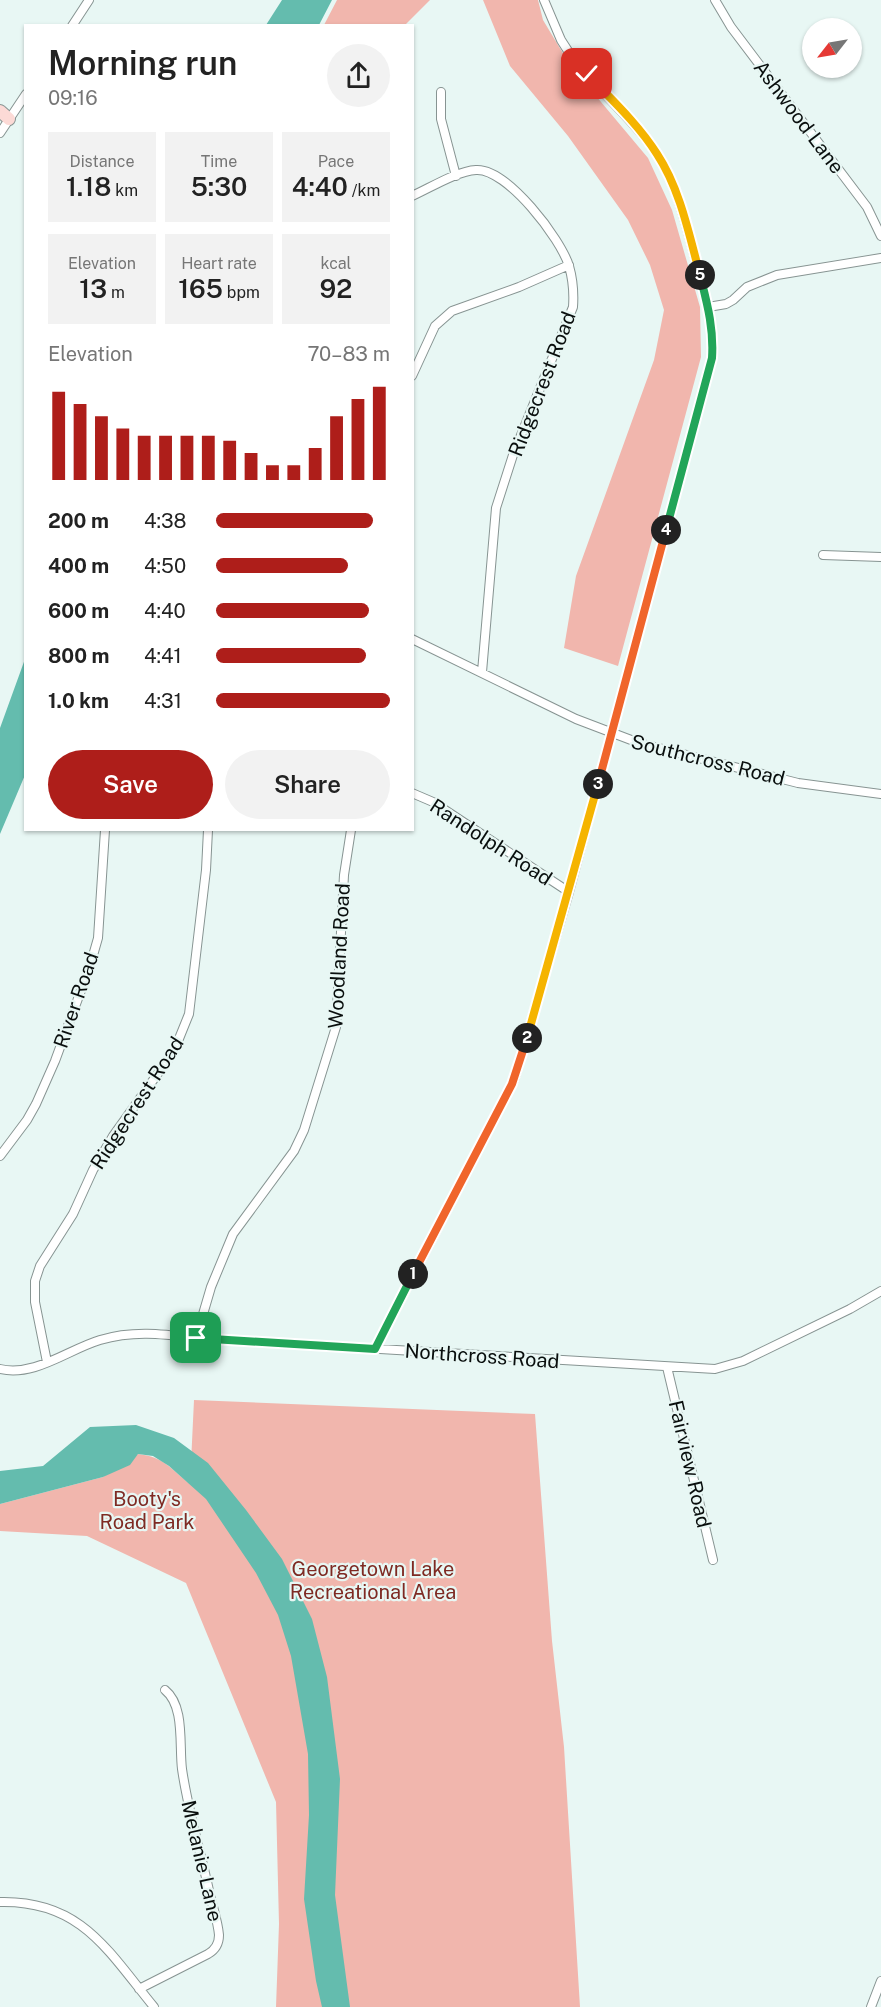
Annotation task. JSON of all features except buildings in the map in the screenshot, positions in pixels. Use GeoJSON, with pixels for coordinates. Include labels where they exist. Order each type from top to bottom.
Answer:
{"type":"FeatureCollection","features":[{"type":"Feature","properties":{"kind":"street"},"geometry":{"type":"LineString","coordinates":[[73,24],[89,0]]}},
{"type":"Feature","properties":{"kind":"street"},"geometry":{"type":"LineString","coordinates":[[375,1349],[512,1084],[569,892],[612,734],[709,372],[713,343],[708,307],[676,194],[664,166],[648,141],[573,59],[561,39],[544,0]]}},
{"type":"Feature","properties":{"kind":"street","name":"Ashwood Lane"},"geometry":{"type":"LineString","coordinates":[[715,0],[731,27],[867,207],[881,236]]}},
{"type":"Feature","properties":{"kind":"street"},"geometry":{"type":"LineString","coordinates":[[441,92],[441,119],[456,176]]}},
{"type":"Feature","properties":{"kind":"street"},"geometry":{"type":"LineString","coordinates":[[0,133],[5,115],[24,96]]}},
{"type":"Feature","properties":{"kind":"street","name":"Ridgecrest Road"},"geometry":{"type":"LineString","coordinates":[[414,195],[456,176],[477,170],[491,173],[524,199],[544,222],[569,265],[573,283],[573,307],[513,455],[496,508],[482,672]]}},
{"type":"Feature","properties":{"kind":"street"},"geometry":{"type":"LineString","coordinates":[[708,307],[726,304],[747,287],[777,274],[881,258]]}},
{"type":"Feature","properties":{"kind":"street"},"geometry":{"type":"LineString","coordinates":[[414,372],[435,326],[452,310],[519,287],[569,265]]}},
{"type":"Feature","properties":{"kind":"street"},"geometry":{"type":"LineString","coordinates":[[823,555],[881,557]]}},
{"type":"Feature","properties":{"kind":"street","name":"Southcross Road"},"geometry":{"type":"LineString","coordinates":[[414,640],[576,719],[612,734],[650,746],[788,780],[835,789],[881,794]]}},
{"type":"Feature","properties":{"kind":"street","name":"Randolph Road"},"geometry":{"type":"LineString","coordinates":[[414,795],[433,802],[569,892]]}},
{"type":"Feature","properties":{"kind":"street","name":"River Road"},"geometry":{"type":"LineString","coordinates":[[0,1156],[36,1104],[55,1061],[90,966],[98,938],[105,831]]}},
{"type":"Feature","properties":{"kind":"street","name":"Ridgecrest Road"},"geometry":{"type":"LineString","coordinates":[[47,1362],[35,1302],[35,1281],[40,1266],[73,1214],[93,1170],[113,1136],[168,1061],[187,1021],[194,984],[206,874],[208,831]]}},
{"type":"Feature","properties":{"kind":"street","name":"Woodland Road"},"geometry":{"type":"LineString","coordinates":[[196,1338],[225,1248],[238,1226],[294,1151],[304,1130],[332,1044],[336,1027],[344,875],[351,831]]}},
{"type":"Feature","properties":{"kind":"street","name":"Northcross Road"},"geometry":{"type":"LineString","coordinates":[[0,1370],[18,1372],[32,1369],[101,1340],[146,1332],[196,1338],[715,1369],[730,1366],[850,1309],[881,1291]]}},
{"type":"Feature","properties":{"kind":"street","name":"Fairview Road"},"geometry":{"type":"LineString","coordinates":[[667,1367],[713,1560]]}},
{"type":"Feature","properties":{"kind":"street","name":"Melanie Lane"},"geometry":{"type":"LineString","coordinates":[[139,1989],[208,1954],[214,1950],[219,1940],[187,1796],[182,1767],[178,1711],[175,1701],[165,1690]]}},
{"type":"Feature","properties":{"kind":"street"},"geometry":{"type":"LineString","coordinates":[[0,1902],[42,1905],[71,1917],[95,1937],[154,2007]]}},
{"type":"Feature","properties":{"kind":"street"},"geometry":{"type":"LineString","coordinates":[[871,2007],[881,1981]]}},
{"type":"Feature","properties":{"kind":"green space"},"geometry":{"type":"Polygon","coordinates":[[[337,0],[430,0],[406,24],[325,24],[337,0]]]}},
{"type":"Feature","properties":{"kind":"green space"},"geometry":{"type":"Polygon","coordinates":[[[483,0],[538,0],[543,20],[570,65],[648,158],[672,210],[700,307],[701,357],[618,666],[564,648],[576,576],[654,360],[664,310],[650,265],[628,220],[568,136],[510,66],[483,0]]]}},
{"type":"Feature","properties":{"kind":"green space","name":"Georgetown Lake Recreational Area"},"geometry":{"type":"Polygon","coordinates":[[[194,1400],[535,1414],[552,1641],[564,1747],[580,2007],[276,2007],[279,1924],[276,1802],[186,1583],[87,1536],[0,1531],[0,1504],[103,1477],[138,1454],[161,1461],[190,1484],[194,1400]]]}},
{"type":"Feature","properties":{"kind":"shaded area"},"geometry":{"type":"Polygon","coordinates":[[[282,0],[332,0],[320,24],[267,24],[282,0]]]}},
{"type":"Feature","properties":{"kind":"shaded area"},"geometry":{"type":"Polygon","coordinates":[[[24,662],[24,777],[0,834],[0,728],[24,662]]]}},
{"type":"Feature","properties":{"kind":"shaded area"},"geometry":{"type":"Polygon","coordinates":[[[136,1425],[174,1438],[208,1463],[282,1559],[312,1619],[327,1677],[340,1779],[335,1895],[350,2007],[322,2007],[316,1981],[304,1899],[309,1815],[308,1754],[291,1656],[278,1615],[256,1573],[206,1499],[169,1466],[153,1456],[138,1454],[130,1465],[103,1477],[0,1504],[0,1471],[43,1466],[90,1427],[136,1425]]]}},
{"type":"Feature","properties":{"kind":"route"},"geometry":{"type":"LineString","coordinates":[[196,1338],[375,1349],[500,1110],[512,1084],[530,1030],[709,372],[713,343],[708,307],[671,180],[648,141],[587,74]]}},
{"type":"Feature","properties":{"kind":"park label","name":"Booty's Road Park"},"geometry":{"type":"Point","coordinates":[147,1510]}}]}
